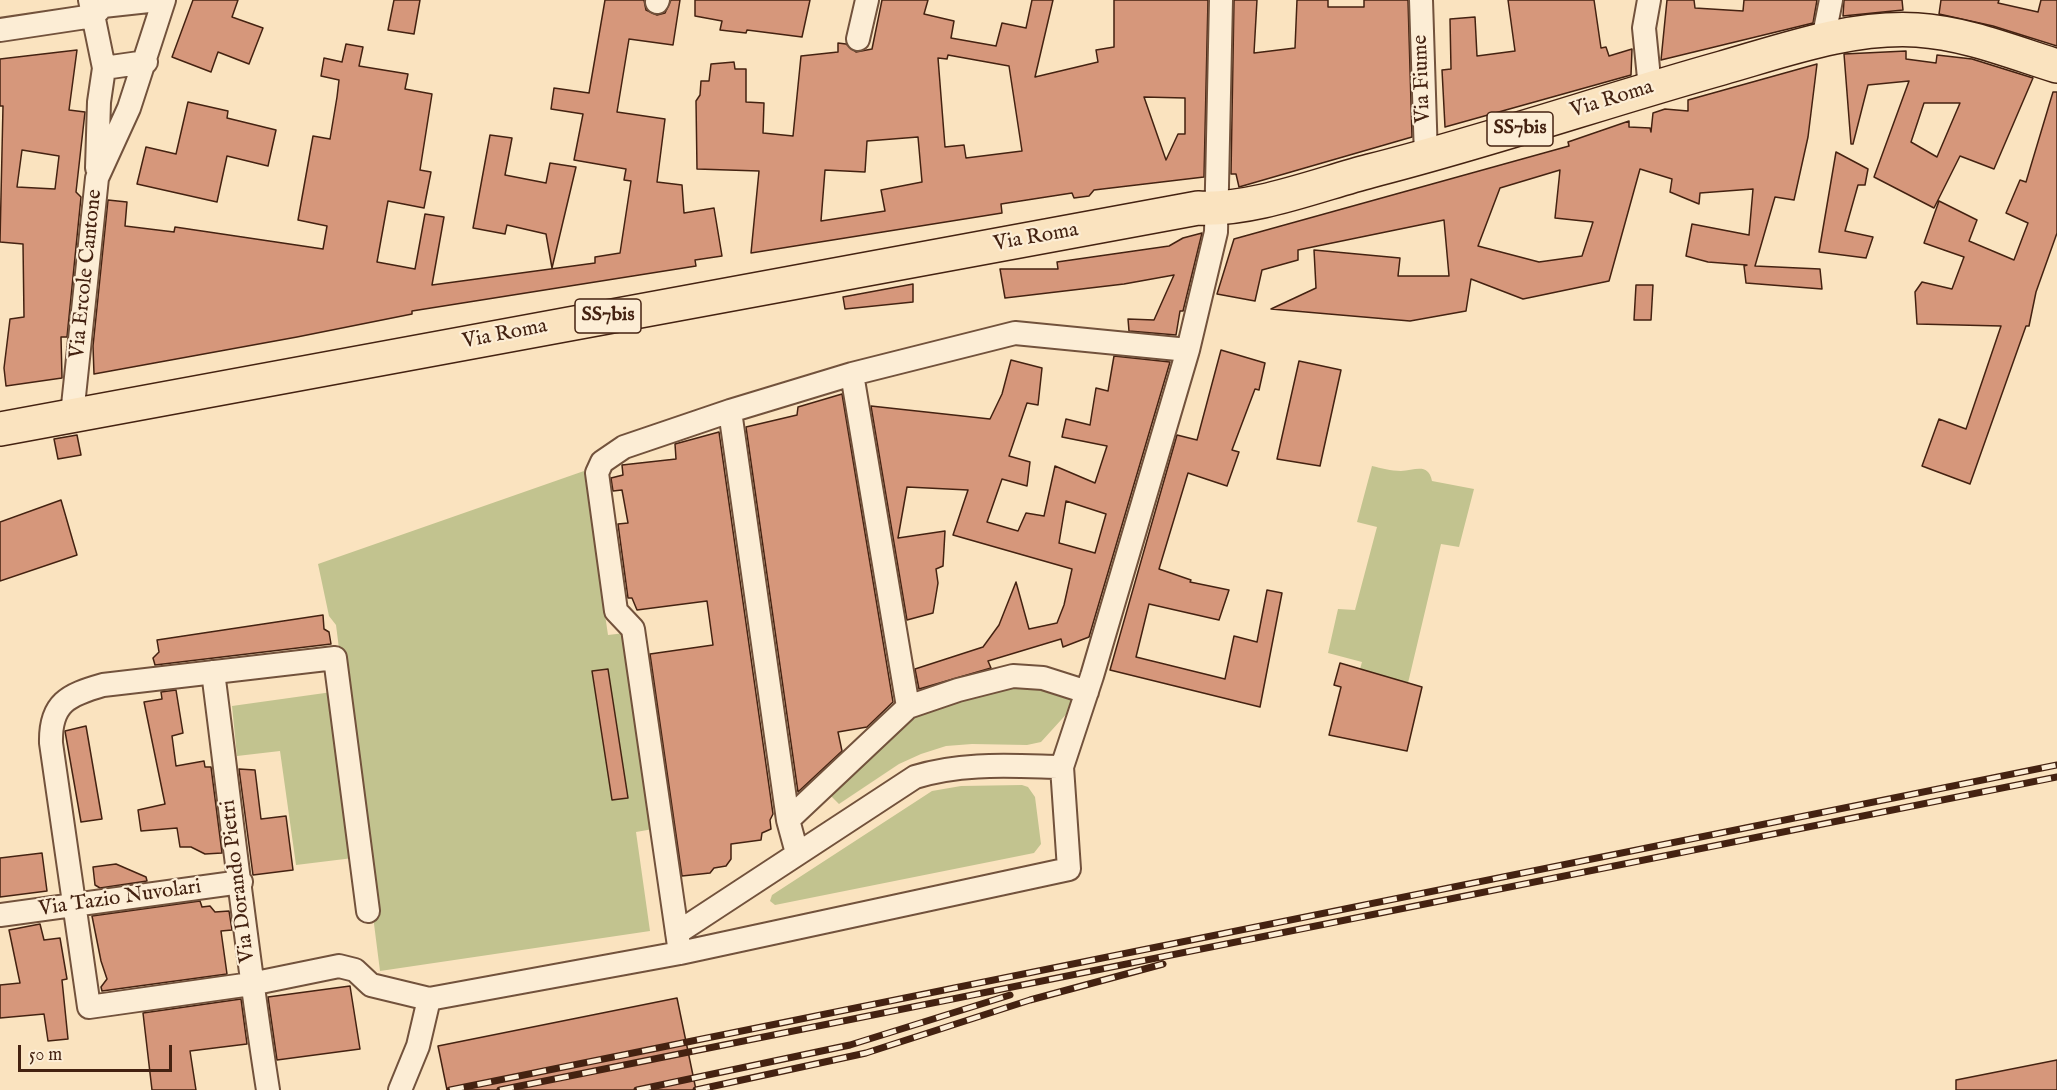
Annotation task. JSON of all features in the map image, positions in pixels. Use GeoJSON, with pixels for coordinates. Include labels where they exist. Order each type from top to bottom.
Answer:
{"type":"FeatureCollection","features":[{"type":"Feature","properties":{"kind":"main road","name":"Via Roma"},"geometry":{"type":"LineString","coordinates":[[0,429],[1198,208],[1216,209],[1260,200],[1426,157],[1650,88],[1822,40],[1886,30],[1919,30],[1962,37],[2057,66]]}},
{"type":"Feature","properties":{"kind":"street"},"geometry":{"type":"LineString","coordinates":[[0,30],[91,8],[158,0]]}},
{"type":"Feature","properties":{"kind":"street","name":"Via Ercole Cantone"},"geometry":{"type":"LineString","coordinates":[[72,415],[97,178],[146,62],[164,0]]}},
{"type":"Feature","properties":{"kind":"street"},"geometry":{"type":"LineString","coordinates":[[858,39],[867,0]]}},
{"type":"Feature","properties":{"kind":"street"},"geometry":{"type":"LineString","coordinates":[[368,911],[335,658],[103,685],[68,699],[55,713],[51,743],[89,1008],[251,984],[339,966],[355,970],[371,984],[429,999],[678,943],[1069,869],[1062,767],[1090,684],[1188,350],[1216,232],[1221,0]]}},
{"type":"Feature","properties":{"kind":"street","name":"Via Fiume"},"geometry":{"type":"LineString","coordinates":[[1420,0],[1426,157]]}},
{"type":"Feature","properties":{"kind":"street"},"geometry":{"type":"LineString","coordinates":[[1649,0],[1644,28],[1650,88]]}},
{"type":"Feature","properties":{"kind":"street"},"geometry":{"type":"LineString","coordinates":[[1822,40],[1831,0]]}},
{"type":"Feature","properties":{"kind":"street"},"geometry":{"type":"LineString","coordinates":[[91,8],[104,68],[99,102],[97,178]]}},
{"type":"Feature","properties":{"kind":"street"},"geometry":{"type":"LineString","coordinates":[[104,68],[146,62]]}},
{"type":"Feature","properties":{"kind":"street"},"geometry":{"type":"LineString","coordinates":[[678,943],[633,629],[616,611],[597,473],[602,462],[624,447],[730,411],[852,374],[1015,333],[1188,350]]}},
{"type":"Feature","properties":{"kind":"street"},"geometry":{"type":"LineString","coordinates":[[852,374],[908,707]]}},
{"type":"Feature","properties":{"kind":"street"},"geometry":{"type":"LineString","coordinates":[[730,411],[788,820],[796,853]]}},
{"type":"Feature","properties":{"kind":"street","name":"Via Dorando Pietri"},"geometry":{"type":"LineString","coordinates":[[213,672],[241,882],[251,984],[268,1090]]}},
{"type":"Feature","properties":{"kind":"street"},"geometry":{"type":"LineString","coordinates":[[788,820],[908,707],[958,690],[1013,676],[1090,684]]}},
{"type":"Feature","properties":{"kind":"street"},"geometry":{"type":"LineString","coordinates":[[678,943],[796,853],[915,777],[941,769],[966,766],[1062,767]]}},
{"type":"Feature","properties":{"kind":"street","name":"Via Tazio Nuvolari"},"geometry":{"type":"LineString","coordinates":[[0,915],[241,882]]}},
{"type":"Feature","properties":{"kind":"street"},"geometry":{"type":"LineString","coordinates":[[400,1090],[418,1046],[429,999]]}},
{"type":"Feature","properties":{"kind":"green space"},"geometry":{"type":"Polygon","coordinates":[[[1372,466],[1397,471],[1424,469],[1432,481],[1474,489],[1459,547],[1441,544],[1408,683],[1360,669],[1362,662],[1328,653],[1338,609],[1355,610],[1377,527],[1357,522],[1372,466]]]}},
{"type":"Feature","properties":{"kind":"green space"},"geometry":{"type":"Polygon","coordinates":[[[584,471],[608,635],[625,633],[653,829],[636,832],[650,931],[380,971],[336,625],[329,616],[318,564],[584,471]]]}},
{"type":"Feature","properties":{"kind":"green space"},"geometry":{"type":"Polygon","coordinates":[[[1020,682],[1071,698],[1071,709],[1041,742],[1027,745],[946,746],[899,764],[839,804],[826,791],[908,716],[1020,682]]]}},
{"type":"Feature","properties":{"kind":"green space"},"geometry":{"type":"Polygon","coordinates":[[[332,692],[353,858],[296,865],[280,751],[237,756],[232,706],[332,692]]]}},
{"type":"Feature","properties":{"kind":"green space"},"geometry":{"type":"Polygon","coordinates":[[[1022,785],[1028,787],[1035,797],[1041,844],[1034,853],[775,905],[770,901],[772,895],[932,791],[961,786],[1022,785]]]}},
{"type":"Feature","properties":{"kind":"building"},"geometry":{"type":"Polygon","coordinates":[[[193,0],[238,0],[232,17],[263,28],[249,64],[218,52],[211,72],[172,57],[193,0]]]}},
{"type":"Feature","properties":{"kind":"building"},"geometry":{"type":"Polygon","coordinates":[[[394,0],[420,0],[414,34],[388,30],[394,0]]]}},
{"type":"Feature","properties":{"kind":"building"},"geometry":{"type":"Polygon","coordinates":[[[605,0],[644,0],[646,10],[657,15],[665,13],[671,0],[680,0],[673,45],[629,39],[617,112],[665,119],[657,182],[682,185],[684,213],[714,208],[722,256],[695,260],[696,266],[412,311],[412,314],[297,337],[94,374],[93,346],[108,200],[127,202],[125,226],[174,232],[175,227],[323,249],[327,226],[298,220],[313,136],[330,139],[337,97],[339,80],[321,76],[324,58],[342,62],[346,44],[363,47],[359,66],[408,74],[405,89],[432,94],[420,170],[431,172],[424,208],[388,201],[377,262],[415,269],[425,214],[444,217],[432,285],[595,263],[595,257],[620,253],[631,181],[624,180],[626,169],[574,160],[583,114],[551,109],[554,88],[589,93],[605,0]]]}},
{"type":"Feature","properties":{"kind":"building"},"geometry":{"type":"Polygon","coordinates":[[[695,0],[810,0],[802,37],[747,30],[746,33],[720,30],[722,21],[695,16],[695,0]]]}},
{"type":"Feature","properties":{"kind":"building"},"geometry":{"type":"Polygon","coordinates":[[[882,0],[928,0],[924,14],[954,21],[951,38],[996,46],[1002,23],[1026,28],[1032,0],[1053,0],[1035,77],[1098,62],[1096,50],[1114,47],[1114,0],[1208,0],[1204,177],[1094,190],[1089,196],[1074,198],[1072,193],[1001,204],[1002,213],[751,253],[759,171],[697,169],[696,101],[700,95],[701,81],[709,81],[711,64],[734,62],[735,69],[746,69],[746,102],[764,103],[763,133],[793,136],[801,56],[838,52],[838,43],[846,44],[856,52],[872,49],[882,0]],[[948,55],[947,59],[938,58],[945,147],[964,145],[966,158],[1022,151],[1009,66],[948,55]],[[1144,97],[1166,160],[1178,134],[1185,134],[1185,98],[1144,97]],[[918,137],[867,141],[865,172],[825,170],[821,221],[885,211],[881,190],[922,182],[918,137]]]}},
{"type":"Feature","properties":{"kind":"building"},"geometry":{"type":"Polygon","coordinates":[[[1234,0],[1257,0],[1254,53],[1295,48],[1297,0],[1328,0],[1328,7],[1364,7],[1364,0],[1408,0],[1412,137],[1239,187],[1236,174],[1231,174],[1234,0]]]}},
{"type":"Feature","properties":{"kind":"building"},"geometry":{"type":"Polygon","coordinates":[[[1508,0],[1594,0],[1601,48],[1606,47],[1609,56],[1632,49],[1631,75],[1445,127],[1442,70],[1451,69],[1450,19],[1475,17],[1477,56],[1515,51],[1508,0]]]}},
{"type":"Feature","properties":{"kind":"building"},"geometry":{"type":"Polygon","coordinates":[[[1667,0],[1694,0],[1695,8],[1743,11],[1744,0],[1817,0],[1813,23],[1661,60],[1667,0]]]}},
{"type":"Feature","properties":{"kind":"building"},"geometry":{"type":"Polygon","coordinates":[[[1844,0],[1902,0],[1903,10],[1843,16],[1844,0]]]}},
{"type":"Feature","properties":{"kind":"building"},"geometry":{"type":"Polygon","coordinates":[[[1941,0],[1999,0],[1998,3],[2038,12],[2041,0],[2057,0],[2057,46],[1993,26],[1939,14],[1941,0]]]}},
{"type":"Feature","properties":{"kind":"building"},"geometry":{"type":"Polygon","coordinates":[[[77,50],[69,110],[85,112],[76,192],[81,197],[67,337],[61,337],[62,378],[6,386],[4,368],[10,319],[24,317],[23,244],[0,242],[3,106],[0,106],[0,59],[77,50]],[[22,150],[17,187],[55,189],[59,156],[22,150]]]}},
{"type":"Feature","properties":{"kind":"building"},"geometry":{"type":"Polygon","coordinates":[[[1906,51],[1906,59],[1936,63],[1937,55],[1972,59],[2033,78],[1994,169],[1960,156],[1934,208],[1874,177],[1909,81],[1868,85],[1853,144],[1851,144],[1844,54],[1906,51]],[[1924,103],[1911,142],[1937,157],[1960,103],[1924,103]]]}},
{"type":"Feature","properties":{"kind":"building"},"geometry":{"type":"Polygon","coordinates":[[[1817,64],[1808,137],[1794,200],[1775,197],[1755,266],[1820,269],[1822,289],[1746,283],[1744,266],[1747,265],[1708,262],[1686,256],[1692,224],[1749,235],[1753,189],[1700,193],[1699,204],[1670,192],[1672,179],[1640,169],[1609,281],[1523,299],[1471,279],[1466,311],[1410,321],[1271,309],[1316,288],[1314,250],[1400,258],[1398,276],[1449,276],[1444,220],[1298,250],[1298,260],[1262,270],[1255,301],[1217,294],[1234,239],[1569,146],[1568,142],[1629,121],[1629,127],[1650,128],[1651,132],[1653,113],[1665,109],[1688,111],[1688,100],[1817,64]],[[1560,170],[1500,188],[1478,246],[1539,262],[1582,256],[1593,222],[1555,218],[1560,170]]]}},
{"type":"Feature","properties":{"kind":"building"},"geometry":{"type":"Polygon","coordinates":[[[2053,92],[2057,92],[2057,233],[2036,292],[2029,326],[2026,326],[1970,484],[1922,466],[1939,419],[1966,429],[2001,326],[1917,324],[1915,292],[1922,282],[1952,289],[1964,257],[1924,243],[1939,201],[1977,220],[1969,241],[2014,260],[2028,223],[2006,213],[2020,180],[2026,182],[2053,92]]]}},
{"type":"Feature","properties":{"kind":"building"},"geometry":{"type":"Polygon","coordinates":[[[188,102],[228,111],[227,118],[276,130],[268,166],[227,156],[217,202],[137,184],[146,147],[176,154],[188,102]]]}},
{"type":"Feature","properties":{"kind":"building"},"geometry":{"type":"Polygon","coordinates":[[[490,135],[512,138],[505,175],[546,183],[550,163],[576,167],[552,268],[546,234],[507,225],[505,234],[473,228],[490,135]]]}},
{"type":"Feature","properties":{"kind":"building"},"geometry":{"type":"Polygon","coordinates":[[[1836,152],[1868,169],[1865,185],[1858,185],[1845,231],[1873,237],[1866,258],[1819,252],[1836,152]]]}},
{"type":"Feature","properties":{"kind":"building"},"geometry":{"type":"Polygon","coordinates":[[[1202,233],[1183,311],[1180,311],[1176,335],[1129,331],[1128,319],[1154,320],[1174,275],[1124,284],[1005,298],[1000,269],[1058,269],[1057,262],[1169,246],[1183,238],[1202,233]]]}},
{"type":"Feature","properties":{"kind":"building"},"geometry":{"type":"Polygon","coordinates":[[[913,284],[913,302],[845,309],[843,297],[913,284]]]}},
{"type":"Feature","properties":{"kind":"building"},"geometry":{"type":"Polygon","coordinates":[[[1636,285],[1653,285],[1651,320],[1634,320],[1636,285]]]}},
{"type":"Feature","properties":{"kind":"building"},"geometry":{"type":"Polygon","coordinates":[[[1221,350],[1265,363],[1259,390],[1255,389],[1232,450],[1239,452],[1227,486],[1188,473],[1159,569],[1191,580],[1190,582],[1229,590],[1219,620],[1149,604],[1136,657],[1225,679],[1234,636],[1257,642],[1267,590],[1282,593],[1260,707],[1110,670],[1177,435],[1197,440],[1221,350]]]}},
{"type":"Feature","properties":{"kind":"building"},"geometry":{"type":"Polygon","coordinates":[[[1114,356],[1170,362],[1089,637],[1063,647],[1061,639],[988,661],[991,668],[919,689],[915,669],[983,647],[999,625],[1016,582],[1029,629],[1057,623],[1064,605],[1072,569],[953,535],[968,490],[907,487],[898,538],[945,531],[943,566],[936,569],[938,583],[933,613],[907,620],[871,406],[990,419],[1002,394],[1011,360],[1042,368],[1038,405],[1027,403],[1009,456],[1030,462],[1027,486],[1002,479],[987,522],[1018,531],[1026,513],[1044,516],[1055,466],[1095,483],[1107,446],[1062,437],[1066,419],[1090,425],[1096,388],[1108,391],[1114,356]],[[1066,501],[1059,543],[1095,553],[1106,514],[1066,501]]]}},
{"type":"Feature","properties":{"kind":"building"},"geometry":{"type":"Polygon","coordinates":[[[1299,361],[1341,370],[1320,466],[1277,459],[1299,361]]]}},
{"type":"Feature","properties":{"kind":"building"},"geometry":{"type":"Polygon","coordinates":[[[842,394],[893,702],[867,727],[838,732],[842,751],[798,792],[746,427],[797,415],[798,407],[842,394]]]}},
{"type":"Feature","properties":{"kind":"building"},"geometry":{"type":"Polygon","coordinates":[[[719,432],[773,814],[770,820],[771,829],[762,833],[761,840],[731,844],[731,859],[726,866],[714,868],[710,873],[682,876],[650,654],[713,645],[707,601],[637,610],[632,598],[628,598],[618,524],[628,523],[622,490],[613,491],[611,478],[623,475],[622,465],[676,459],[675,444],[719,432]]]}},
{"type":"Feature","properties":{"kind":"building"},"geometry":{"type":"Polygon","coordinates":[[[77,435],[81,455],[58,459],[54,439],[77,435]]]}},
{"type":"Feature","properties":{"kind":"building"},"geometry":{"type":"Polygon","coordinates":[[[61,500],[77,555],[0,581],[0,522],[61,500]]]}},
{"type":"Feature","properties":{"kind":"building"},"geometry":{"type":"Polygon","coordinates":[[[323,615],[324,629],[329,632],[331,644],[155,665],[153,658],[159,652],[157,640],[323,615]]]}},
{"type":"Feature","properties":{"kind":"building"},"geometry":{"type":"Polygon","coordinates":[[[1340,663],[1422,687],[1407,751],[1329,735],[1341,687],[1334,685],[1340,663]]]}},
{"type":"Feature","properties":{"kind":"building"},"geometry":{"type":"Polygon","coordinates":[[[608,669],[628,798],[612,800],[592,671],[608,669]]]}},
{"type":"Feature","properties":{"kind":"building"},"geometry":{"type":"Polygon","coordinates":[[[176,690],[183,733],[172,736],[176,766],[204,761],[205,767],[211,767],[222,853],[205,854],[191,847],[180,847],[177,828],[141,831],[138,810],[165,804],[144,702],[162,699],[161,692],[176,690]]]}},
{"type":"Feature","properties":{"kind":"building"},"geometry":{"type":"Polygon","coordinates":[[[86,726],[102,819],[81,822],[65,731],[86,726]]]}},
{"type":"Feature","properties":{"kind":"building"},"geometry":{"type":"Polygon","coordinates":[[[239,769],[255,770],[261,819],[286,816],[293,870],[253,875],[239,769]]]}},
{"type":"Feature","properties":{"kind":"building"},"geometry":{"type":"Polygon","coordinates":[[[42,853],[47,891],[0,897],[0,858],[42,853]]]}},
{"type":"Feature","properties":{"kind":"building"},"geometry":{"type":"Polygon","coordinates":[[[116,864],[146,877],[147,881],[100,888],[95,885],[93,867],[116,864]]]}},
{"type":"Feature","properties":{"kind":"building"},"geometry":{"type":"Polygon","coordinates":[[[200,901],[202,907],[210,906],[215,912],[229,911],[232,930],[221,931],[227,974],[102,991],[101,987],[107,979],[92,916],[200,901]]]}},
{"type":"Feature","properties":{"kind":"building"},"geometry":{"type":"Polygon","coordinates":[[[40,924],[44,940],[60,938],[67,979],[62,980],[68,1039],[48,1041],[44,1014],[0,1018],[0,985],[20,983],[9,930],[40,924]]]}},
{"type":"Feature","properties":{"kind":"building"},"geometry":{"type":"Polygon","coordinates":[[[350,986],[360,1049],[277,1060],[268,997],[350,986]]]}},
{"type":"Feature","properties":{"kind":"building"},"geometry":{"type":"Polygon","coordinates":[[[677,998],[696,1090],[447,1090],[438,1046],[677,998]]]}},
{"type":"Feature","properties":{"kind":"building"},"geometry":{"type":"Polygon","coordinates":[[[241,999],[247,1044],[190,1051],[196,1090],[152,1090],[143,1013],[241,999]]]}},
{"type":"Feature","properties":{"kind":"building"},"geometry":{"type":"Polygon","coordinates":[[[2057,1060],[2057,1090],[1956,1090],[1956,1080],[2057,1060]]]}},
{"type":"Feature","properties":{"kind":"railway"},"geometry":{"type":"LineString","coordinates":[[450,1090],[2057,765]]}},
{"type":"Feature","properties":{"kind":"railway"},"geometry":{"type":"LineString","coordinates":[[500,1090],[2057,777]]}},
{"type":"Feature","properties":{"kind":"railway"},"geometry":{"type":"LineString","coordinates":[[696,1090],[866,1053],[1030,1000],[1163,964]]}},
{"type":"Feature","properties":{"kind":"railway"},"geometry":{"type":"LineString","coordinates":[[637,1090],[850,1045],[1010,995]]}}]}
